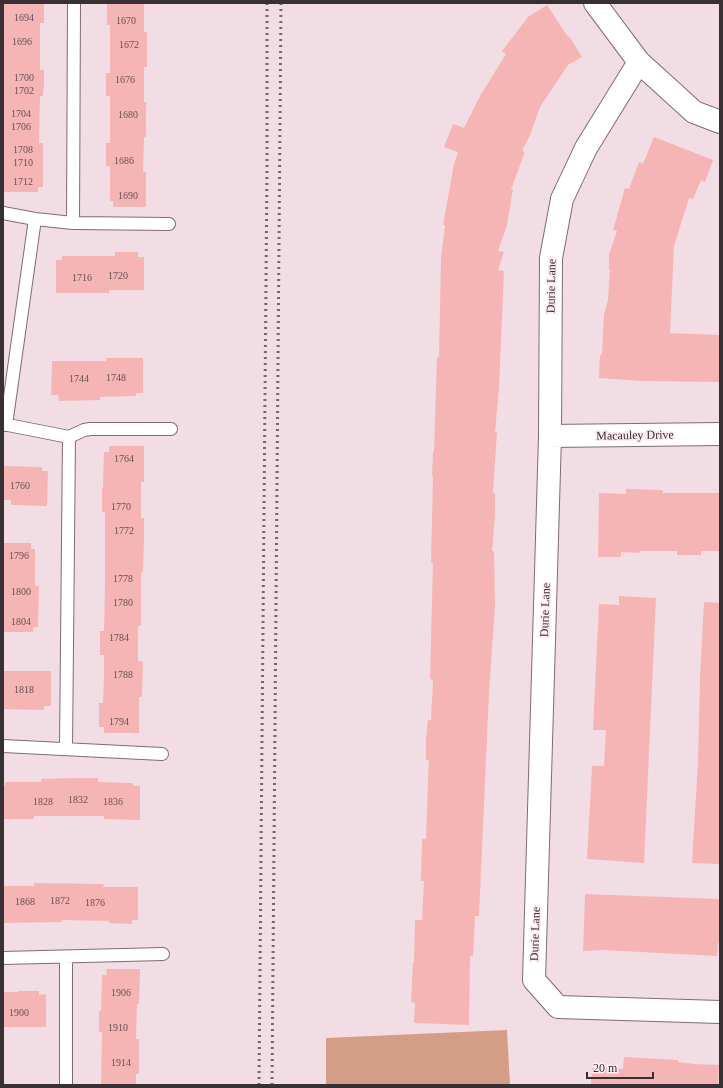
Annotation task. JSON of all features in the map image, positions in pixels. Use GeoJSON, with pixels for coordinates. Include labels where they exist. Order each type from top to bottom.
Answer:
{"type":"FeatureCollection","features":[{"type":"Feature","properties":{"kind":"street"},"geometry":{"type":"LineString","coordinates":[[595,3],[639,62],[694,112],[720,122]]}},
{"type":"Feature","properties":{"kind":"street","name":"Durie Lane"},"geometry":{"type":"LineString","coordinates":[[639,62],[586,148],[562,198],[551,258],[550,436],[534,980],[558,1007],[720,1012]]}},
{"type":"Feature","properties":{"kind":"street","name":"Macauley Drive"},"geometry":{"type":"LineString","coordinates":[[550,436],[720,434]]}},
{"type":"Feature","properties":{"kind":"lane"},"geometry":{"type":"LineString","coordinates":[[73,223],[74,3]]}},
{"type":"Feature","properties":{"kind":"lane"},"geometry":{"type":"LineString","coordinates":[[3,213],[35,219],[73,223],[168,224]]}},
{"type":"Feature","properties":{"kind":"lane"},"geometry":{"type":"LineString","coordinates":[[35,219],[4,424],[69,437],[84,430],[90,429],[171,429]]}},
{"type":"Feature","properties":{"kind":"lane"},"geometry":{"type":"LineString","coordinates":[[66,749],[69,437]]}},
{"type":"Feature","properties":{"kind":"lane"},"geometry":{"type":"LineString","coordinates":[[3,746],[162,754]]}},
{"type":"Feature","properties":{"kind":"lane"},"geometry":{"type":"LineString","coordinates":[[3,958],[163,954]]}},
{"type":"Feature","properties":{"kind":"lane"},"geometry":{"type":"LineString","coordinates":[[66,957],[66,1085]]}},
{"type":"Feature","properties":{"kind":"shaded area"},"geometry":{"type":"Polygon","coordinates":[[[507,1030],[510,1085],[326,1085],[326,1038],[507,1030]]]}},
{"type":"Feature","properties":{"kind":"building"},"geometry":{"type":"Polygon","coordinates":[[[4,3],[44,3],[44,23],[40,23],[40,70],[44,70],[44,83],[43,96],[40,96],[39,143],[43,143],[43,187],[38,187],[38,192],[3,192],[4,3]]]}},
{"type":"Feature","properties":{"kind":"building"},"geometry":{"type":"Polygon","coordinates":[[[144,3],[144,32],[147,32],[147,67],[144,67],[146,137],[144,137],[143,172],[146,172],[146,207],[113,207],[113,201],[110,201],[110,166],[106,166],[106,143],[110,143],[110,96],[106,96],[106,73],[110,73],[110,25],[107,25],[107,4],[144,3]]]}},
{"type":"Feature","properties":{"kind":"building"},"geometry":{"type":"Polygon","coordinates":[[[547,5],[582,57],[568,65],[540,107],[530,135],[522,151],[525,152],[511,189],[513,189],[507,225],[498,251],[504,252],[498,270],[504,271],[493,493],[495,494],[495,515],[492,551],[494,551],[495,605],[489,693],[479,916],[475,916],[473,956],[470,956],[469,1025],[414,1023],[415,1003],[411,1002],[415,920],[422,920],[424,881],[421,881],[422,839],[426,839],[429,760],[426,760],[426,740],[428,720],[431,720],[433,680],[430,679],[433,563],[431,563],[432,476],[437,357],[439,357],[441,258],[445,225],[443,225],[454,164],[458,152],[444,147],[453,124],[464,128],[480,96],[506,54],[502,51],[528,17],[547,5]]]}},
{"type":"Feature","properties":{"kind":"building"},"geometry":{"type":"Polygon","coordinates":[[[654,137],[713,160],[705,182],[701,180],[693,199],[689,198],[674,246],[670,333],[720,335],[720,382],[641,381],[599,378],[604,314],[608,300],[610,270],[609,254],[617,231],[613,230],[625,188],[629,189],[639,162],[643,164],[654,137]]]}},
{"type":"Feature","properties":{"kind":"building"},"geometry":{"type":"Polygon","coordinates":[[[115,252],[138,252],[138,257],[144,257],[144,290],[109,290],[109,293],[56,293],[56,260],[62,260],[62,256],[115,256],[115,252]]]}},
{"type":"Feature","properties":{"kind":"building"},"geometry":{"type":"Polygon","coordinates":[[[106,358],[143,358],[143,393],[136,393],[136,396],[100,397],[100,400],[59,401],[58,395],[51,395],[52,361],[106,361],[106,358]]]}},
{"type":"Feature","properties":{"kind":"building"},"geometry":{"type":"Polygon","coordinates":[[[109,446],[144,446],[144,482],[141,482],[141,518],[144,518],[143,572],[141,572],[141,626],[138,626],[138,661],[143,662],[142,697],[139,697],[139,733],[104,733],[104,727],[99,727],[99,703],[103,703],[104,679],[104,655],[100,655],[100,631],[104,631],[105,583],[105,512],[102,512],[102,488],[104,452],[109,452],[109,446]]]}},
{"type":"Feature","properties":{"kind":"building"},"geometry":{"type":"Polygon","coordinates":[[[3,466],[42,467],[42,471],[48,471],[47,506],[11,505],[11,500],[3,500],[3,466]]]}},
{"type":"Feature","properties":{"kind":"building"},"geometry":{"type":"Polygon","coordinates":[[[626,489],[663,490],[663,493],[720,493],[720,551],[701,551],[701,555],[677,555],[677,551],[640,551],[640,553],[621,552],[621,557],[598,557],[599,493],[626,494],[626,489]]]}},
{"type":"Feature","properties":{"kind":"building"},"geometry":{"type":"Polygon","coordinates":[[[3,543],[31,543],[31,549],[35,549],[35,586],[39,586],[38,627],[33,627],[33,632],[3,632],[3,543]]]}},
{"type":"Feature","properties":{"kind":"building"},"geometry":{"type":"Polygon","coordinates":[[[619,596],[656,598],[644,863],[587,859],[592,766],[604,766],[606,730],[593,730],[599,604],[619,605],[619,596]]]}},
{"type":"Feature","properties":{"kind":"building"},"geometry":{"type":"Polygon","coordinates":[[[704,602],[720,603],[720,864],[692,863],[698,761],[704,602]]]}},
{"type":"Feature","properties":{"kind":"building"},"geometry":{"type":"Polygon","coordinates":[[[3,671],[51,671],[51,706],[44,706],[44,710],[3,709],[3,671]]]}},
{"type":"Feature","properties":{"kind":"building"},"geometry":{"type":"Polygon","coordinates":[[[98,778],[98,782],[133,783],[133,786],[140,786],[140,820],[104,819],[104,816],[34,816],[34,819],[3,819],[3,786],[5,786],[5,782],[41,782],[41,779],[98,778]]]}},
{"type":"Feature","properties":{"kind":"building"},"geometry":{"type":"Polygon","coordinates":[[[34,883],[104,884],[103,887],[138,887],[138,920],[132,920],[132,924],[109,923],[109,921],[62,920],[62,922],[4,923],[3,886],[34,886],[34,883]]]}},
{"type":"Feature","properties":{"kind":"building"},"geometry":{"type":"Polygon","coordinates":[[[585,894],[720,899],[720,943],[718,943],[717,956],[603,950],[583,951],[585,894]]]}},
{"type":"Feature","properties":{"kind":"building"},"geometry":{"type":"Polygon","coordinates":[[[106,969],[140,969],[136,1039],[139,1039],[139,1074],[136,1074],[136,1085],[101,1085],[102,1032],[99,1032],[99,1011],[101,1011],[102,975],[107,975],[106,969]]]}},
{"type":"Feature","properties":{"kind":"building"},"geometry":{"type":"Polygon","coordinates":[[[39,991],[39,995],[46,994],[46,1027],[3,1027],[3,992],[39,991]]]}},
{"type":"Feature","properties":{"kind":"building"},"geometry":{"type":"Polygon","coordinates":[[[624,1057],[678,1060],[678,1062],[719,1065],[718,1085],[591,1085],[592,1068],[623,1069],[624,1057]]]}},
{"type":"Feature","properties":{"kind":"railway"},"geometry":{"type":"LineString","coordinates":[[259,1085],[267,167],[267,3]]}},
{"type":"Feature","properties":{"kind":"railway"},"geometry":{"type":"LineString","coordinates":[[272,1085],[281,3]]}}]}
